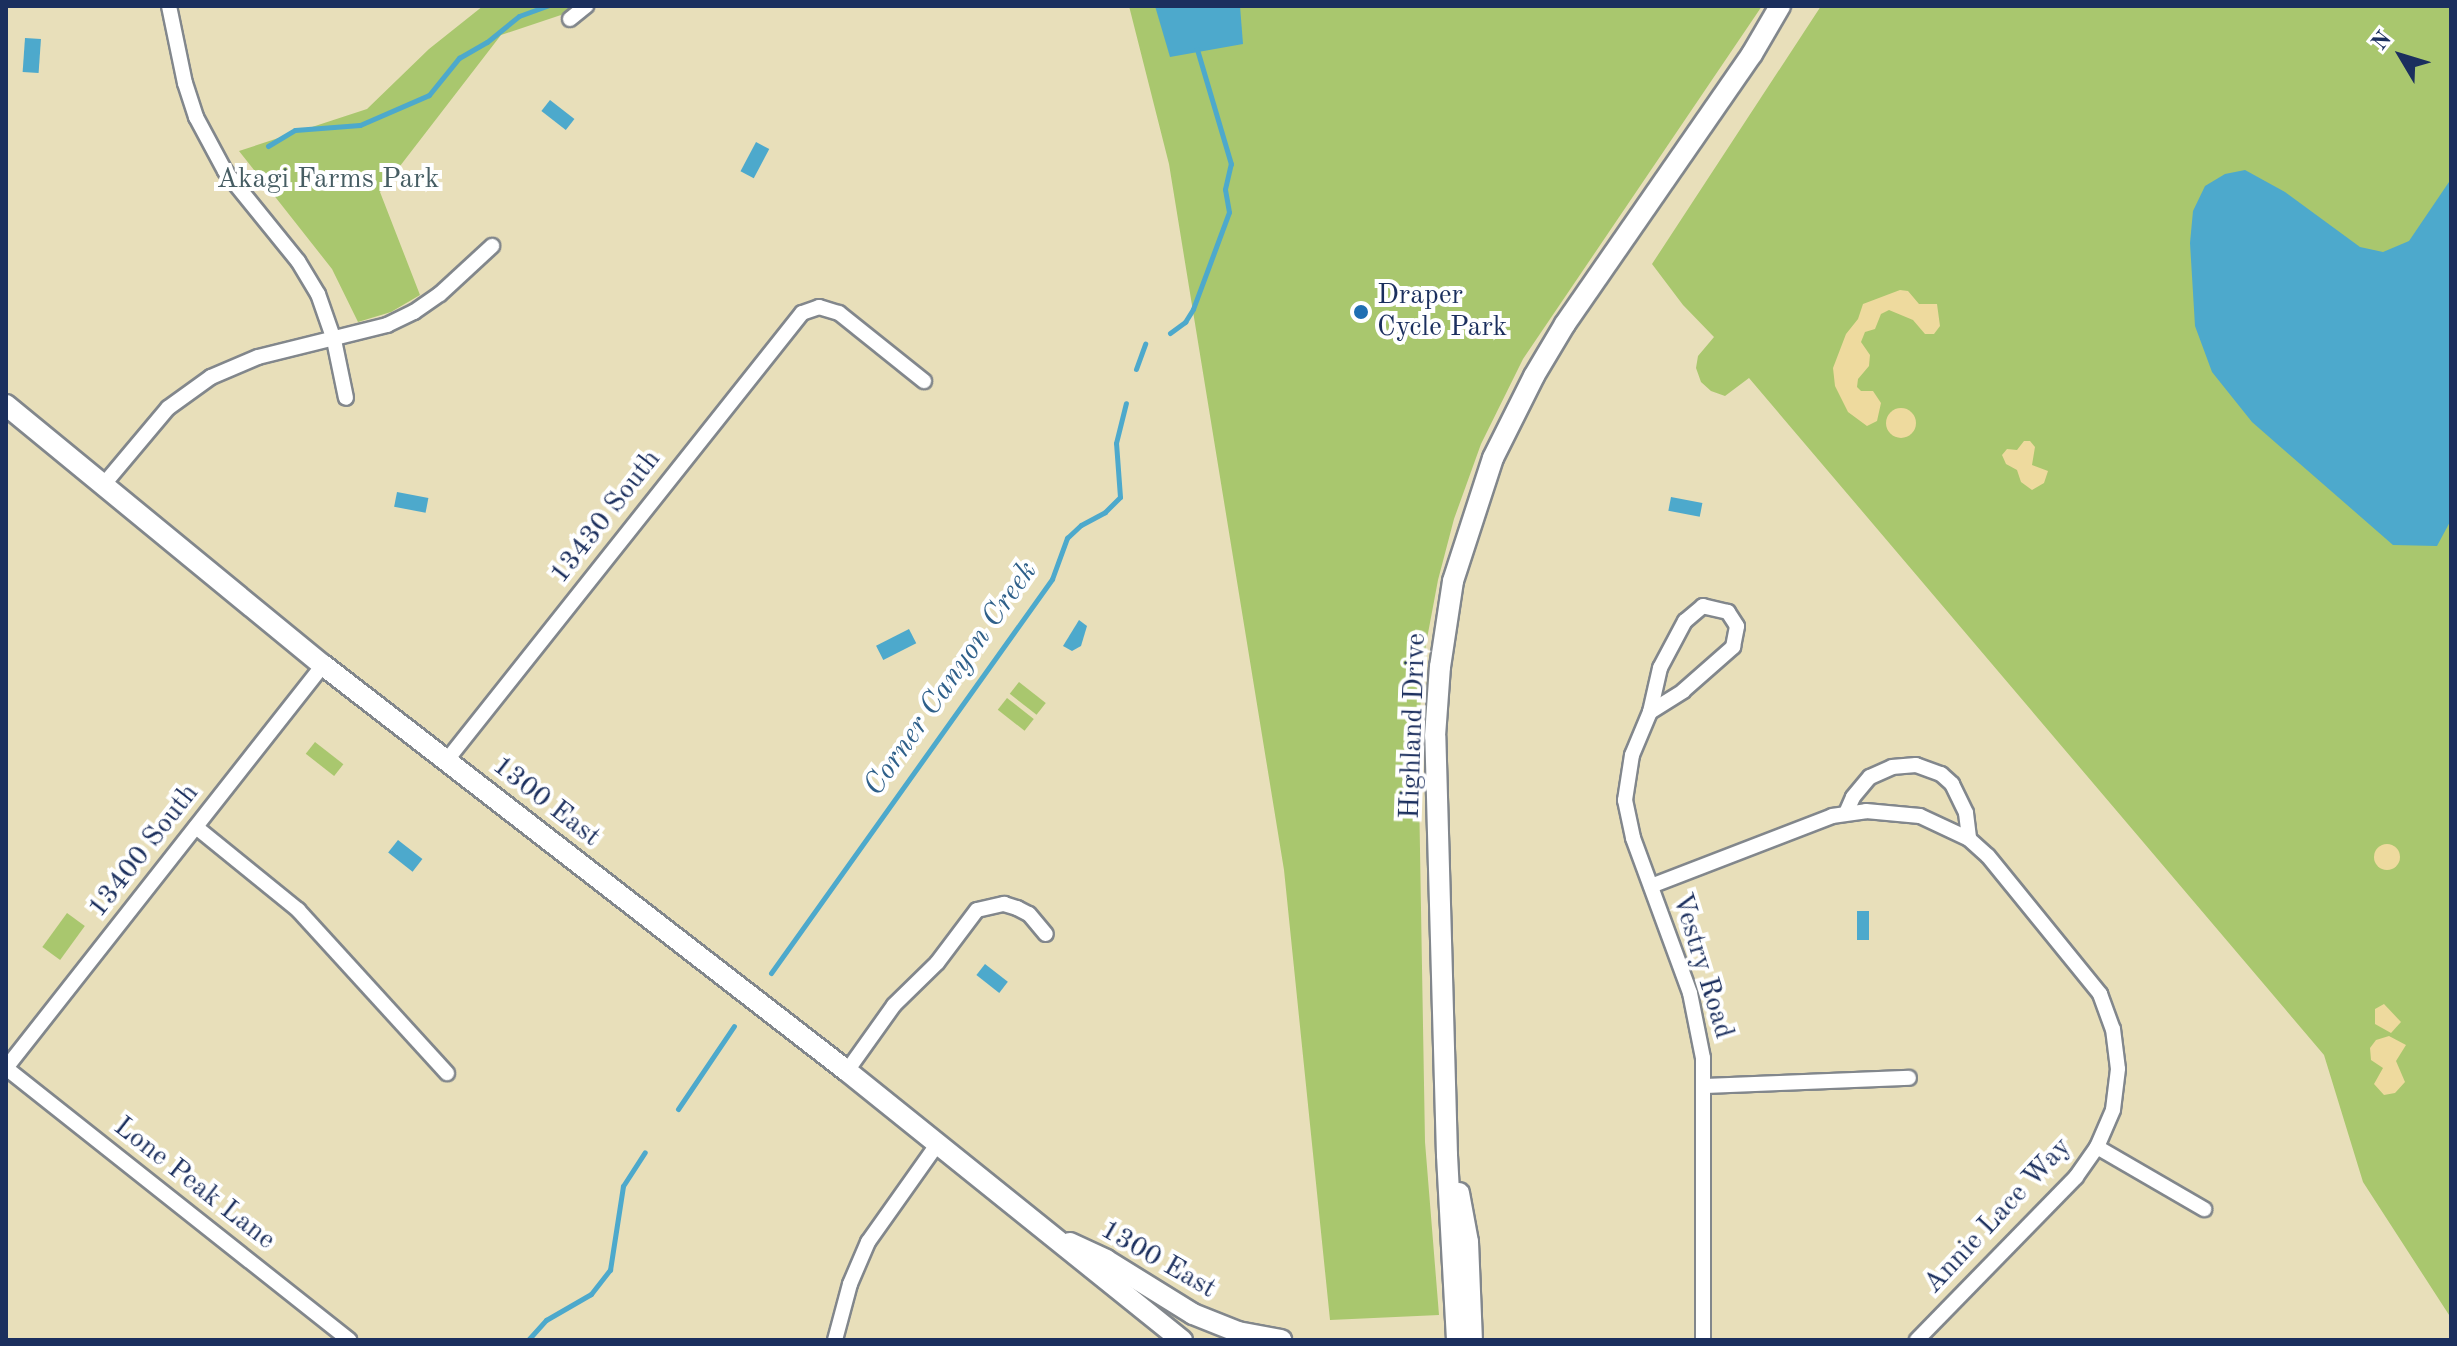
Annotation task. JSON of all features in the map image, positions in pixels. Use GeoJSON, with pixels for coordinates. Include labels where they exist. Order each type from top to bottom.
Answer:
{"type":"FeatureCollection","features":[{"type":"Feature","properties":{"kind":"main road","name":"Highland Drive"},"geometry":{"type":"LineString","coordinates":[[1457,1340],[1447,1155],[1435,736],[1444,636],[1462,550],[1493,458],[1549,350],[1752,54],[1780,6]]}},
{"type":"Feature","properties":{"kind":"main road","name":"1300 East"},"geometry":{"type":"LineString","coordinates":[[6,405],[105,483],[323,665],[847,1071],[936,1146],[1182,1340]]}},
{"type":"Feature","properties":{"kind":"main road","name":"Highland Drive"},"geometry":{"type":"LineString","coordinates":[[1447,1155],[1468,1242],[1472,1340]]}},
{"type":"Feature","properties":{"kind":"main road","name":"1300 East"},"geometry":{"type":"LineString","coordinates":[[1054,1239],[1092,1252],[1171,1303],[1229,1329],[1281,1340]]}},
{"type":"Feature","properties":{"kind":"main road"},"geometry":{"type":"LineString","coordinates":[[1210,1340],[1229,1329]]}},
{"type":"Feature","properties":{"kind":"street"},"geometry":{"type":"LineString","coordinates":[[169,6],[185,83],[211,147],[240,191],[309,277],[334,340],[346,398]]}},
{"type":"Feature","properties":{"kind":"street"},"geometry":{"type":"LineString","coordinates":[[570,19],[586,6]]}},
{"type":"Feature","properties":{"kind":"street"},"geometry":{"type":"LineString","coordinates":[[105,483],[168,408],[211,377],[258,357],[387,325],[414,312],[492,246]]}},
{"type":"Feature","properties":{"kind":"street","name":"13430 South"},"geometry":{"type":"LineString","coordinates":[[447,760],[787,331],[809,308],[829,308],[839,313],[924,381]]}},
{"type":"Feature","properties":{"kind":"street","name":"Vestry Road"},"geometry":{"type":"LineString","coordinates":[[1650,712],[1683,691],[1733,647],[1737,626],[1728,612],[1719,607],[1703,606],[1685,621],[1660,668],[1650,712],[1632,755],[1625,800],[1627,819],[1690,993],[1698,1025],[1706,1086],[1703,1340]]}},
{"type":"Feature","properties":{"kind":"street","name":"13400 South"},"geometry":{"type":"LineString","coordinates":[[6,1068],[323,665]]}},
{"type":"Feature","properties":{"kind":"street"},"geometry":{"type":"LineString","coordinates":[[1846,813],[1853,797],[1870,777],[1892,767],[1916,765],[1941,774],[1952,784],[1966,813],[1969,839]]}},
{"type":"Feature","properties":{"kind":"street","name":"Annie Lace Way"},"geometry":{"type":"LineString","coordinates":[[1651,886],[1846,813],[1886,812],[1920,816],[1969,839],[1988,856],[2081,966],[2107,1011],[2118,1069],[2113,1110],[2097,1147],[2076,1177],[1917,1340]]}},
{"type":"Feature","properties":{"kind":"street"},"geometry":{"type":"LineString","coordinates":[[196,827],[298,910],[447,1073]]}},
{"type":"Feature","properties":{"kind":"street"},"geometry":{"type":"LineString","coordinates":[[847,1071],[894,1005],[937,963],[977,910],[1004,904],[1017,908],[1029,914],[1046,934]]}},
{"type":"Feature","properties":{"kind":"street","name":"Lone Peak Lane"},"geometry":{"type":"LineString","coordinates":[[6,1068],[349,1340]]}},
{"type":"Feature","properties":{"kind":"street"},"geometry":{"type":"LineString","coordinates":[[1706,1086],[1909,1078]]}},
{"type":"Feature","properties":{"kind":"street"},"geometry":{"type":"LineString","coordinates":[[835,1340],[850,1284],[868,1242],[936,1146]]}},
{"type":"Feature","properties":{"kind":"street"},"geometry":{"type":"LineString","coordinates":[[2097,1147],[2204,1209]]}},
{"type":"Feature","properties":{"kind":"green space","name":"Akagi Farms Park"},"geometry":{"type":"Polygon","coordinates":[[[483,6],[575,6],[561,15],[501,35],[380,192],[420,295],[391,312],[358,322],[332,269],[239,151],[367,109],[429,49],[483,6]]]}},
{"type":"Feature","properties":{"kind":"green space"},"geometry":{"type":"Polygon","coordinates":[[[1129,6],[1762,6],[1523,359],[1481,444],[1454,519],[1438,580],[1426,644],[1418,733],[1425,1142],[1439,1315],[1330,1320],[1284,870],[1169,164],[1129,6]]]}},
{"type":"Feature","properties":{"kind":"green space"},"geometry":{"type":"Polygon","coordinates":[[[1821,6],[2451,6],[2451,1318],[2363,1182],[2324,1055],[1749,378],[1725,396],[1711,391],[1701,382],[1696,368],[1698,356],[1714,337],[1683,305],[1652,264],[1821,6]]]}},
{"type":"Feature","properties":{"kind":"green space"},"geometry":{"type":"Polygon","coordinates":[[[1019,682],[1046,703],[1037,715],[1010,694],[1019,682]]]}},
{"type":"Feature","properties":{"kind":"green space"},"geometry":{"type":"Polygon","coordinates":[[[1007,698],[1034,719],[1025,731],[998,710],[1007,698]]]}},
{"type":"Feature","properties":{"kind":"green space"},"geometry":{"type":"Polygon","coordinates":[[[315,742],[343,764],[334,776],[306,754],[315,742]]]}},
{"type":"Feature","properties":{"kind":"green space"},"geometry":{"type":"Polygon","coordinates":[[[67,913],[85,926],[60,960],[42,947],[67,913]]]}},
{"type":"Feature","properties":{"kind":"sand"},"geometry":{"type":"Polygon","coordinates":[[[1900,290],[1908,291],[1919,304],[1937,304],[1940,326],[1934,334],[1925,334],[1913,320],[1889,310],[1881,314],[1875,329],[1865,332],[1861,342],[1870,355],[1869,366],[1858,379],[1857,387],[1861,391],[1873,391],[1881,403],[1877,421],[1867,426],[1848,412],[1835,386],[1833,368],[1846,334],[1858,319],[1863,304],[1900,290]]]}},
{"type":"Feature","properties":{"kind":"sand"},"geometry":{"type":"Polygon","coordinates":[[[1901,408],[1912,412],[1916,423],[1912,434],[1901,438],[1890,434],[1886,423],[1890,412],[1901,408]]]}},
{"type":"Feature","properties":{"kind":"sand"},"geometry":{"type":"Polygon","coordinates":[[[2024,441],[2030,441],[2035,447],[2032,465],[2048,471],[2044,483],[2032,490],[2021,482],[2017,470],[2006,464],[2002,455],[2007,449],[2017,450],[2024,441]]]}},
{"type":"Feature","properties":{"kind":"sand"},"geometry":{"type":"Polygon","coordinates":[[[2387,844],[2396,848],[2400,857],[2396,866],[2387,870],[2378,866],[2374,857],[2378,848],[2387,844]]]}},
{"type":"Feature","properties":{"kind":"sand"},"geometry":{"type":"Polygon","coordinates":[[[2384,1004],[2401,1022],[2391,1033],[2375,1024],[2375,1009],[2384,1004]]]}},
{"type":"Feature","properties":{"kind":"sand"},"geometry":{"type":"Polygon","coordinates":[[[2389,1036],[2406,1045],[2396,1061],[2405,1082],[2395,1093],[2384,1095],[2374,1084],[2383,1068],[2371,1060],[2370,1048],[2376,1040],[2389,1036]]]}},
{"type":"Feature","properties":{"kind":"water"},"geometry":{"type":"Polygon","coordinates":[[[1155,6],[1240,6],[1243,44],[1170,57],[1155,6]]]}},
{"type":"Feature","properties":{"kind":"water"},"geometry":{"type":"Polygon","coordinates":[[[25,38],[41,39],[39,73],[23,72],[25,38]]]}},
{"type":"Feature","properties":{"kind":"water"},"geometry":{"type":"Polygon","coordinates":[[[550,100],[574,119],[566,130],[541,111],[550,100]]]}},
{"type":"Feature","properties":{"kind":"water"},"geometry":{"type":"Polygon","coordinates":[[[756,142],[769,149],[754,178],[741,171],[756,142]]]}},
{"type":"Feature","properties":{"kind":"water"},"geometry":{"type":"Polygon","coordinates":[[[2245,170],[2285,192],[2360,247],[2383,252],[2409,241],[2451,179],[2451,520],[2437,546],[2393,545],[2252,422],[2212,372],[2195,326],[2190,243],[2193,211],[2205,186],[2225,174],[2245,170]]]}},
{"type":"Feature","properties":{"kind":"water"},"geometry":{"type":"Polygon","coordinates":[[[397,492],[428,498],[426,513],[394,507],[397,492]]]}},
{"type":"Feature","properties":{"kind":"water"},"geometry":{"type":"Polygon","coordinates":[[[1671,497],[1702,503],[1700,517],[1668,511],[1671,497]]]}},
{"type":"Feature","properties":{"kind":"water"},"geometry":{"type":"Polygon","coordinates":[[[1079,620],[1087,626],[1081,646],[1072,651],[1063,646],[1079,620]]]}},
{"type":"Feature","properties":{"kind":"water"},"geometry":{"type":"Polygon","coordinates":[[[909,629],[916,643],[883,660],[876,646],[909,629]]]}},
{"type":"Feature","properties":{"kind":"water"},"geometry":{"type":"Polygon","coordinates":[[[398,840],[422,859],[413,872],[388,853],[398,840]]]}},
{"type":"Feature","properties":{"kind":"water"},"geometry":{"type":"Polygon","coordinates":[[[1857,911],[1869,911],[1869,940],[1857,940],[1857,911]]]}},
{"type":"Feature","properties":{"kind":"water"},"geometry":{"type":"Polygon","coordinates":[[[985,964],[1008,982],[999,993],[976,975],[985,964]]]}},
{"type":"Feature","properties":{"kind":"waterway"},"geometry":{"type":"LineString","coordinates":[[268,146],[295,130],[360,125],[429,95],[459,58],[487,42],[519,16],[547,6]]}},
{"type":"Feature","properties":{"kind":"waterway","name":"Corner Canyon Creek"},"geometry":{"type":"LineString","coordinates":[[1170,333],[1185,322],[1193,309],[1229,212],[1225,189],[1231,164],[1197,49]]}},
{"type":"Feature","properties":{"kind":"waterway","name":"Corner Canyon Creek"},"geometry":{"type":"LineString","coordinates":[[1136,369],[1145,344]]}},
{"type":"Feature","properties":{"kind":"waterway","name":"Corner Canyon Creek"},"geometry":{"type":"LineString","coordinates":[[771,973],[1052,579],[1067,538],[1081,525],[1105,512],[1120,497],[1116,443],[1126,403]]}},
{"type":"Feature","properties":{"kind":"waterway","name":"Corner Canyon Creek"},"geometry":{"type":"LineString","coordinates":[[678,1109],[734,1026]]}},
{"type":"Feature","properties":{"kind":"waterway","name":"Corner Canyon Creek"},"geometry":{"type":"LineString","coordinates":[[528,1340],[546,1320],[591,1294],[610,1270],[623,1186],[645,1152]]}},
{"type":"Feature","properties":{"kind":"place","name":"Draper Cycle Park"},"geometry":{"type":"Point","coordinates":[1361,312]}}]}
